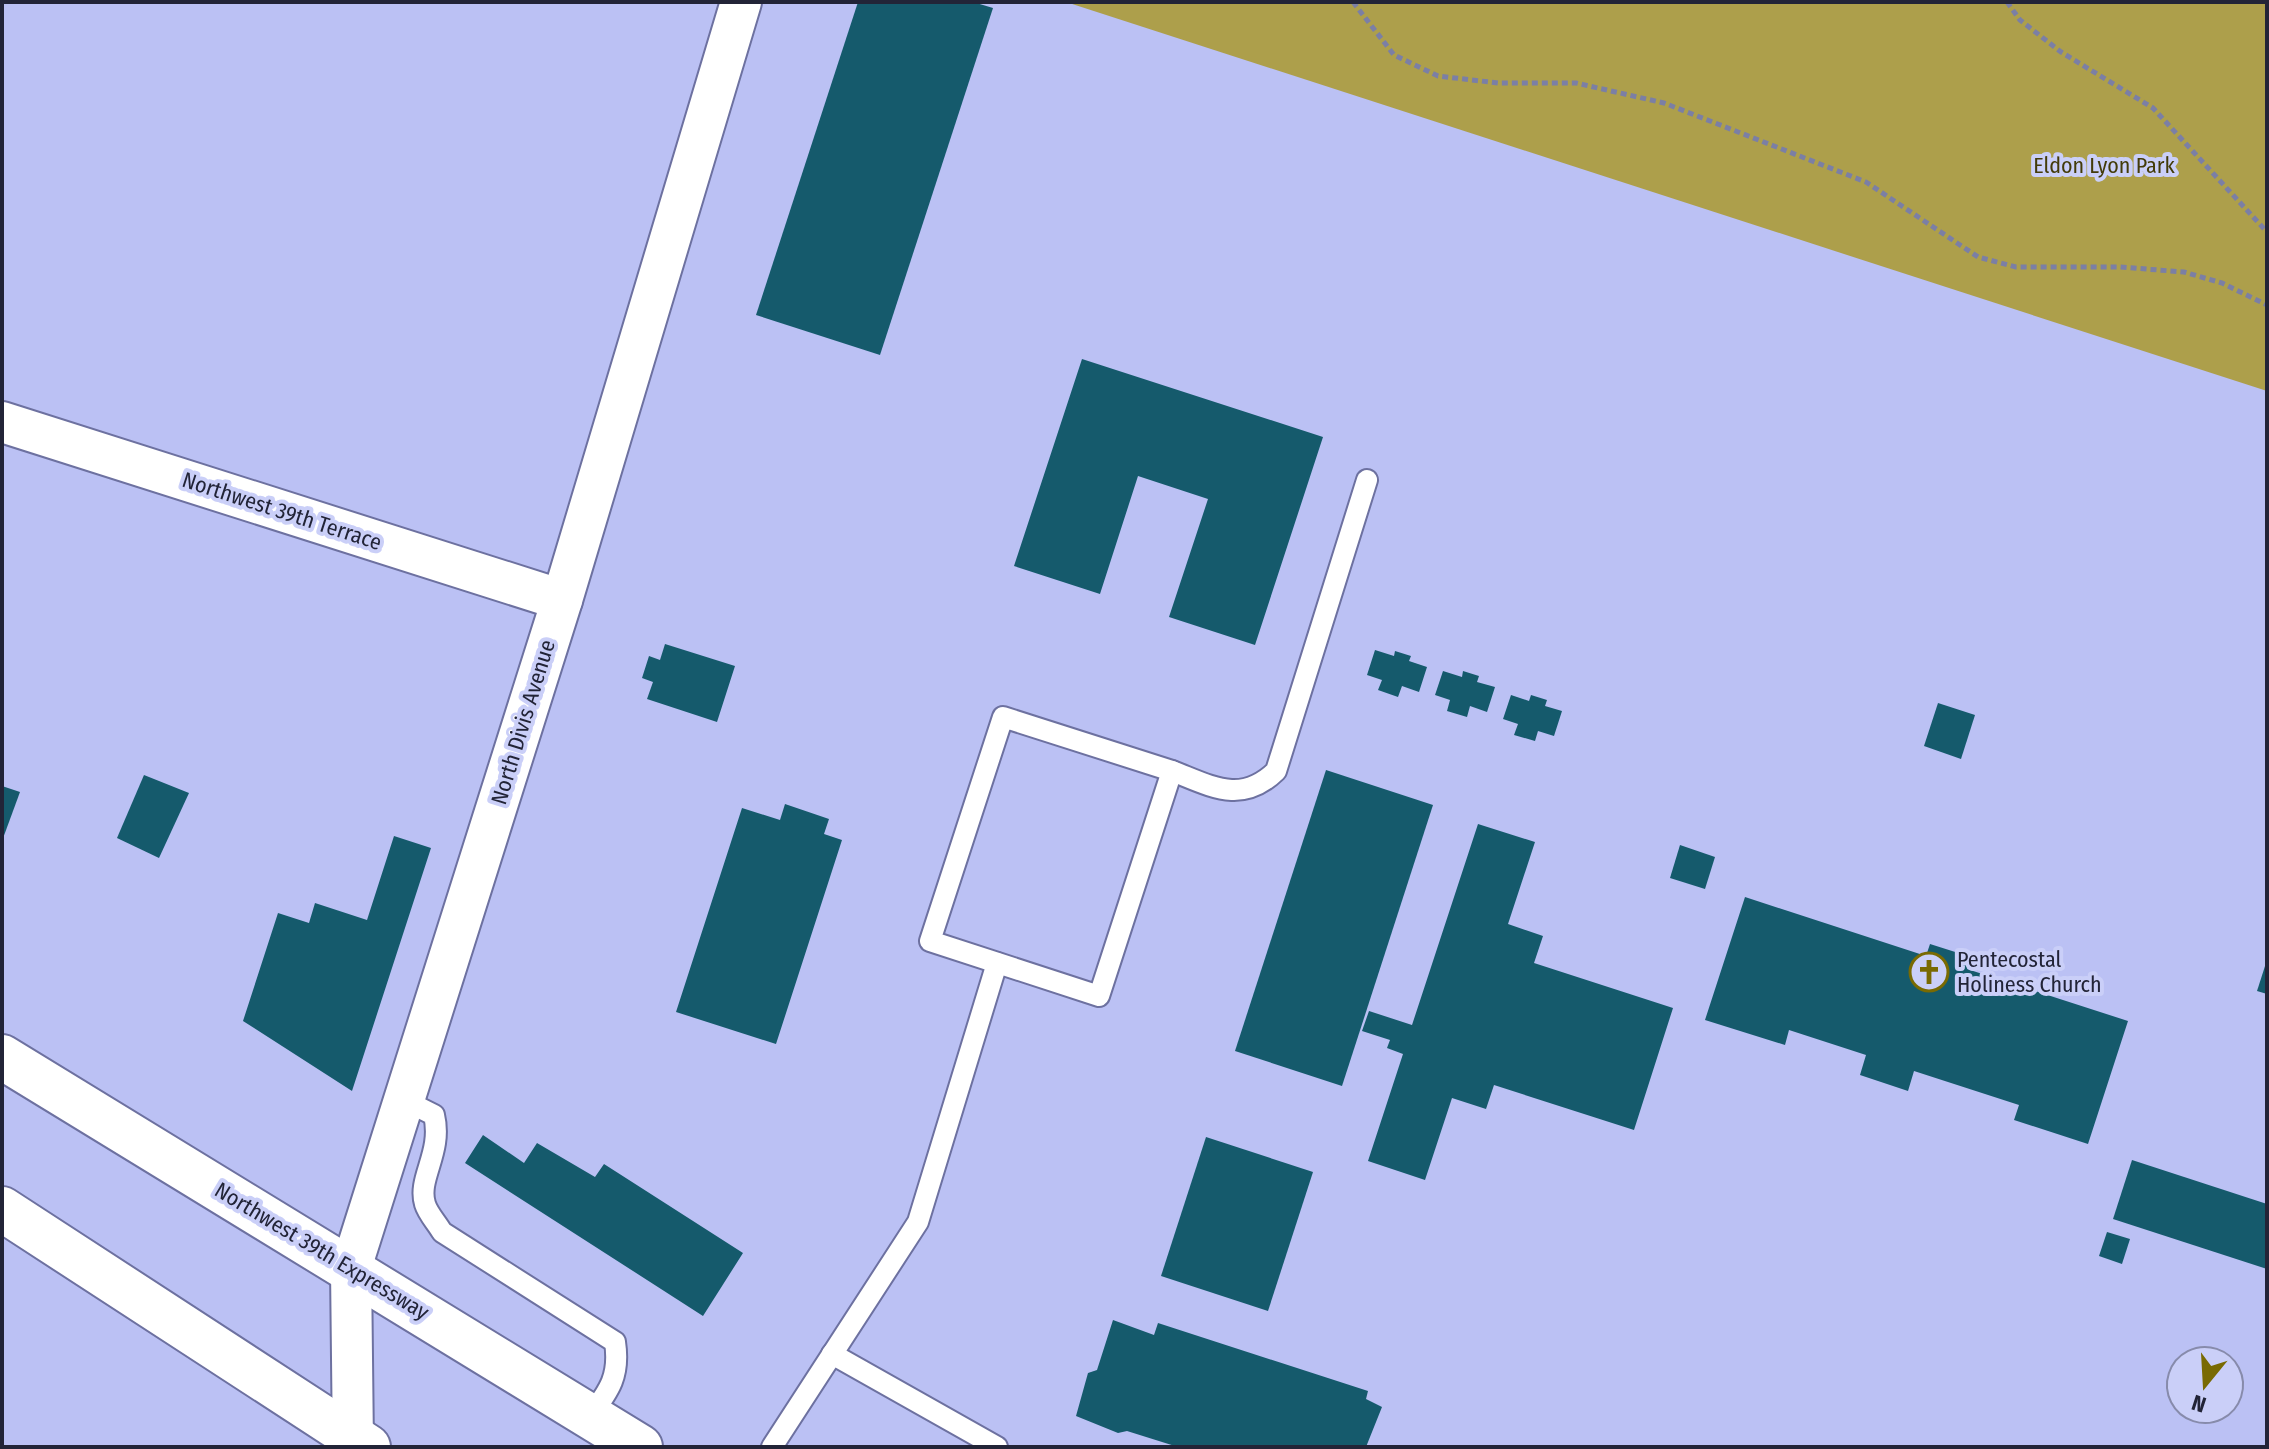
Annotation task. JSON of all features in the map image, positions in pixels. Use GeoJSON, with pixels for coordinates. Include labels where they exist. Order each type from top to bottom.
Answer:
{"type":"FeatureCollection","features":[{"type":"Feature","properties":{"kind":"highway","name":"Northwest 39th Expressway"},"geometry":{"type":"LineString","coordinates":[[2,1057],[640,1447]]}},
{"type":"Feature","properties":{"kind":"highway"},"geometry":{"type":"LineString","coordinates":[[2,1209],[359,1444]]}},
{"type":"Feature","properties":{"kind":"street","name":"North Divis Avenue"},"geometry":{"type":"LineString","coordinates":[[359,1444],[351,1268],[562,600],[741,2]]}},
{"type":"Feature","properties":{"kind":"street","name":"Northwest 39th Terrace"},"geometry":{"type":"LineString","coordinates":[[2,422],[562,600]]}},
{"type":"Feature","properties":{"kind":"lane"},"geometry":{"type":"LineString","coordinates":[[1172,771],[1099,996],[930,941],[1003,717],[1233,790],[1261,786],[1276,771],[1367,480]]}},
{"type":"Feature","properties":{"kind":"lane"},"geometry":{"type":"LineString","coordinates":[[772,1447],[918,1222],[997,963]]}},
{"type":"Feature","properties":{"kind":"lane"},"geometry":{"type":"LineString","coordinates":[[404,1100],[434,1115],[439,1136],[423,1191],[425,1207],[442,1232],[615,1342],[618,1366],[612,1388],[590,1416]]}},
{"type":"Feature","properties":{"kind":"lane"},"geometry":{"type":"LineString","coordinates":[[832,1354],[997,1447]]}},
{"type":"Feature","properties":{"kind":"path"},"geometry":{"type":"LineString","coordinates":[[1353,2],[1394,55],[1438,76],[1498,83],[1576,83],[1664,103],[1866,182],[1978,257],[2016,267],[2120,267],[2184,272],[2222,283],[2267,305]]}},
{"type":"Feature","properties":{"kind":"path"},"geometry":{"type":"LineString","coordinates":[[2007,2],[2020,20],[2061,52],[2153,108],[2267,232]]}},
{"type":"Feature","properties":{"kind":"green space","name":"Eldon Lyon Park"},"geometry":{"type":"Polygon","coordinates":[[[1066,2],[2267,2],[2267,391],[1066,2]]]}},
{"type":"Feature","properties":{"kind":"building"},"geometry":{"type":"Polygon","coordinates":[[[858,2],[973,2],[993,8],[880,355],[756,315],[858,2]]]}},
{"type":"Feature","properties":{"kind":"building"},"geometry":{"type":"Polygon","coordinates":[[[1082,359],[1323,437],[1255,645],[1169,617],[1208,499],[1138,476],[1100,594],[1014,566],[1082,359]]]}},
{"type":"Feature","properties":{"kind":"building"},"geometry":{"type":"Polygon","coordinates":[[[665,644],[735,666],[717,722],[647,699],[653,682],[642,678],[649,656],[660,660],[665,644]]]}},
{"type":"Feature","properties":{"kind":"building"},"geometry":{"type":"Polygon","coordinates":[[[1375,650],[1394,656],[1395,651],[1411,656],[1409,661],[1427,667],[1419,692],[1402,686],[1398,697],[1378,690],[1382,680],[1367,675],[1375,650]]]}},
{"type":"Feature","properties":{"kind":"building"},"geometry":{"type":"Polygon","coordinates":[[[1443,671],[1462,677],[1463,671],[1479,676],[1477,682],[1495,687],[1487,712],[1470,706],[1467,717],[1447,711],[1450,700],[1435,695],[1443,671]]]}},
{"type":"Feature","properties":{"kind":"building"},"geometry":{"type":"Polygon","coordinates":[[[1511,695],[1529,701],[1531,695],[1547,700],[1545,706],[1562,711],[1554,736],[1538,731],[1535,741],[1514,735],[1518,724],[1503,719],[1511,695]]]}},
{"type":"Feature","properties":{"kind":"building"},"geometry":{"type":"Polygon","coordinates":[[[1938,703],[1975,715],[1961,759],[1924,746],[1938,703]]]}},
{"type":"Feature","properties":{"kind":"building"},"geometry":{"type":"Polygon","coordinates":[[[1326,770],[1433,805],[1342,1086],[1235,1051],[1326,770]]]}},
{"type":"Feature","properties":{"kind":"building"},"geometry":{"type":"Polygon","coordinates":[[[144,775],[189,793],[159,858],[117,838],[144,775]]]}},
{"type":"Feature","properties":{"kind":"building"},"geometry":{"type":"Polygon","coordinates":[[[2,786],[20,792],[2,841],[2,786]]]}},
{"type":"Feature","properties":{"kind":"building"},"geometry":{"type":"Polygon","coordinates":[[[785,804],[829,819],[824,834],[842,840],[776,1044],[676,1012],[742,808],[780,820],[785,804]]]}},
{"type":"Feature","properties":{"kind":"building"},"geometry":{"type":"Polygon","coordinates":[[[1478,824],[1535,842],[1508,924],[1543,936],[1534,963],[1673,1008],[1634,1130],[1494,1085],[1486,1109],[1452,1098],[1425,1180],[1368,1161],[1403,1054],[1387,1048],[1390,1040],[1362,1031],[1369,1011],[1412,1025],[1478,824]]]}},
{"type":"Feature","properties":{"kind":"building"},"geometry":{"type":"Polygon","coordinates":[[[394,836],[431,848],[352,1091],[243,1021],[278,913],[309,923],[315,903],[367,920],[394,836]]]}},
{"type":"Feature","properties":{"kind":"building"},"geometry":{"type":"Polygon","coordinates":[[[1680,845],[1715,857],[1705,889],[1670,878],[1680,845]]]}},
{"type":"Feature","properties":{"kind":"building"},"geometry":{"type":"Polygon","coordinates":[[[1745,897],[1926,956],[1930,944],[1971,957],[1967,969],[2128,1021],[2088,1144],[2014,1120],[2019,1105],[1914,1071],[1908,1091],[1860,1075],[1866,1055],[1789,1030],[1785,1045],[1705,1020],[1745,897]]]}},
{"type":"Feature","properties":{"kind":"building"},"geometry":{"type":"Polygon","coordinates":[[[2267,963],[2267,994],[2257,991],[2267,963]]]}},
{"type":"Feature","properties":{"kind":"building"},"geometry":{"type":"Polygon","coordinates":[[[483,1135],[524,1163],[537,1143],[595,1177],[604,1164],[743,1253],[703,1316],[465,1163],[483,1135]]]}},
{"type":"Feature","properties":{"kind":"building"},"geometry":{"type":"Polygon","coordinates":[[[1206,1137],[1313,1172],[1268,1311],[1161,1276],[1206,1137]]]}},
{"type":"Feature","properties":{"kind":"building"},"geometry":{"type":"Polygon","coordinates":[[[2132,1160],[2267,1204],[2267,1269],[2113,1219],[2132,1160]]]}},
{"type":"Feature","properties":{"kind":"building"},"geometry":{"type":"Polygon","coordinates":[[[2107,1232],[2130,1239],[2122,1264],[2099,1256],[2107,1232]]]}},
{"type":"Feature","properties":{"kind":"building"},"geometry":{"type":"Polygon","coordinates":[[[1113,1320],[1154,1335],[1158,1323],[1368,1391],[1366,1399],[1382,1407],[1366,1447],[1178,1447],[1127,1431],[1118,1433],[1076,1416],[1088,1373],[1097,1370],[1113,1320]]]}},
{"type":"Feature","properties":{"kind":"place","name":"Pentecostal Holiness Church"},"geometry":{"type":"Point","coordinates":[1929,972]}}]}
